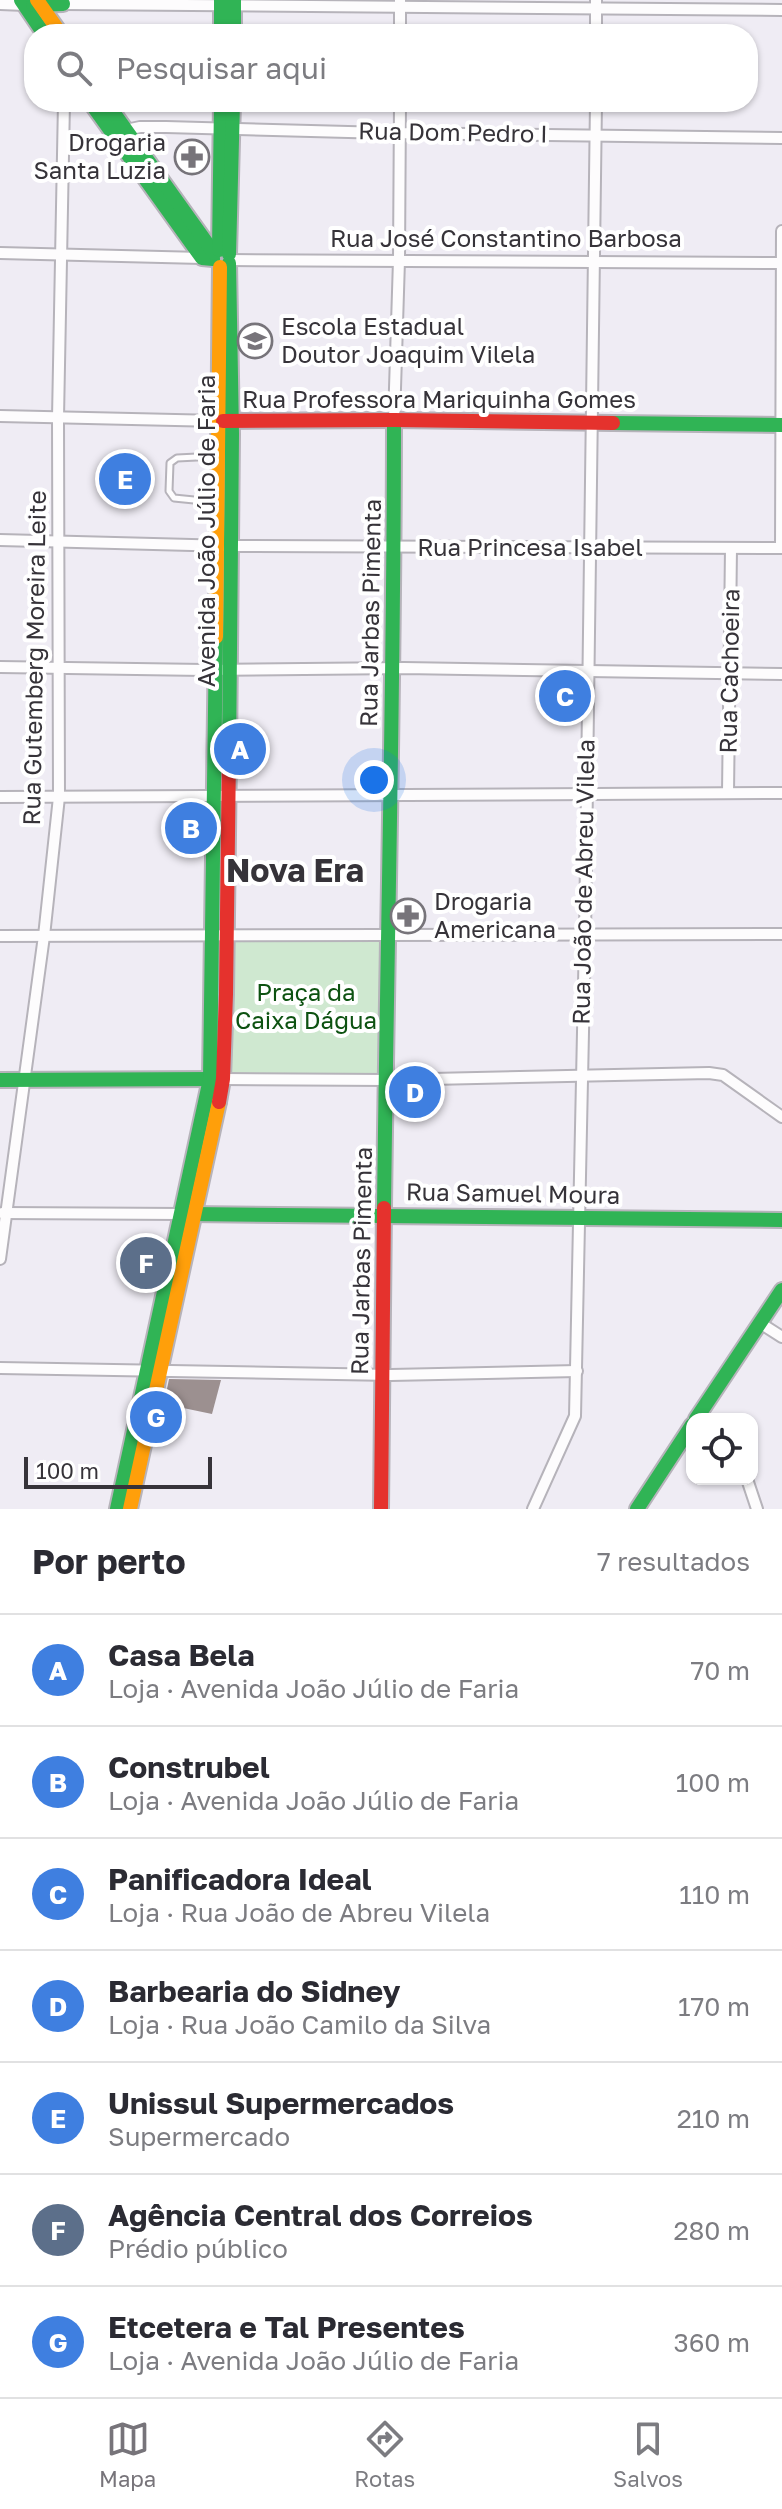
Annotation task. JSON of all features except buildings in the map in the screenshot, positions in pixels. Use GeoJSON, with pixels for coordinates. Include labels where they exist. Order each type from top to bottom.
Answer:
{"type":"FeatureCollection","features":[{"type":"Feature","properties":{"kind":"street"},"geometry":{"type":"LineString","coordinates":[[31,2],[40,24]]}},
{"type":"Feature","properties":{"kind":"street"},"geometry":{"type":"LineString","coordinates":[[31,2],[53,24]]}},
{"type":"Feature","properties":{"kind":"street"},"geometry":{"type":"LineString","coordinates":[[63,2],[63,24]]}},
{"type":"Feature","properties":{"kind":"street"},"geometry":{"type":"LineString","coordinates":[[223,24],[227,3]]}},
{"type":"Feature","properties":{"kind":"street"},"geometry":{"type":"LineString","coordinates":[[227,3],[232,24]]}},
{"type":"Feature","properties":{"kind":"street"},"geometry":{"type":"LineString","coordinates":[[0,4],[596,4],[782,10]]}},
{"type":"Feature","properties":{"kind":"street","name":"Rua Gutemberg Moreira Leite"},"geometry":{"type":"LineString","coordinates":[[0,1259],[3,1213],[25,1080],[59,797],[58,418],[64,112]]}},
{"type":"Feature","properties":{"kind":"street"},"geometry":{"type":"LineString","coordinates":[[99,112],[118,132],[167,200],[220,258]]}},
{"type":"Feature","properties":{"kind":"street"},"geometry":{"type":"LineString","coordinates":[[110,112],[118,132]]}},
{"type":"Feature","properties":{"kind":"street","name":"Avenida João Júlio de Faria"},"geometry":{"type":"LineString","coordinates":[[223,112],[227,129]]}},
{"type":"Feature","properties":{"kind":"street","name":"Avenida João Júlio de Faria"},"geometry":{"type":"LineString","coordinates":[[117,1509],[153,1371],[216,1079],[225,421],[220,258],[227,129],[231,112]]}},
{"type":"Feature","properties":{"kind":"street","name":"Rua Jarbas Pimenta"},"geometry":{"type":"LineString","coordinates":[[381,1509],[400,112]]}},
{"type":"Feature","properties":{"kind":"street","name":"Rua João de Abreu Vilela"},"geometry":{"type":"LineString","coordinates":[[533,1509],[575,1416],[596,112]]}},
{"type":"Feature","properties":{"kind":"street","name":"Rua Dom Pedro I"},"geometry":{"type":"LineString","coordinates":[[118,132],[151,127],[782,138]]}},
{"type":"Feature","properties":{"kind":"street"},"geometry":{"type":"LineString","coordinates":[[781,548],[782,231]]}},
{"type":"Feature","properties":{"kind":"street","name":"Rua José Constantino Barbosa"},"geometry":{"type":"LineString","coordinates":[[0,253],[782,263]]}},
{"type":"Feature","properties":{"kind":"street","name":"Rua Professora Mariquinha Gomes"},"geometry":{"type":"LineString","coordinates":[[0,416],[225,421],[782,425]]}},
{"type":"Feature","properties":{"kind":"street","name":"Avenida João Júlio de Faria"},"geometry":{"type":"LineString","coordinates":[[224,546],[217,502],[218,456],[225,421]]}},
{"type":"Feature","properties":{"kind":"street","name":"Rua Princesa Isabel"},"geometry":{"type":"LineString","coordinates":[[0,540],[224,546],[781,548]]}},
{"type":"Feature","properties":{"kind":"street","name":"Rua Cachoeira"},"geometry":{"type":"LineString","coordinates":[[728,793],[731,548]]}},
{"type":"Feature","properties":{"kind":"street"},"geometry":{"type":"LineString","coordinates":[[0,667],[222,670],[394,668],[782,674]]}},
{"type":"Feature","properties":{"kind":"street"},"geometry":{"type":"LineString","coordinates":[[0,797],[782,793]]}},
{"type":"Feature","properties":{"kind":"street"},"geometry":{"type":"LineString","coordinates":[[0,936],[782,934]]}},
{"type":"Feature","properties":{"kind":"street"},"geometry":{"type":"LineString","coordinates":[[0,1080],[387,1080],[709,1073],[723,1075],[782,1117]]}},
{"type":"Feature","properties":{"kind":"street","name":"Rua Samuel Moura"},"geometry":{"type":"LineString","coordinates":[[3,1213],[385,1214],[782,1220]]}},
{"type":"Feature","properties":{"kind":"street"},"geometry":{"type":"LineString","coordinates":[[700,1413],[782,1290]]}},
{"type":"Feature","properties":{"kind":"street"},"geometry":{"type":"LineString","coordinates":[[760,1323],[782,1337]]}},
{"type":"Feature","properties":{"kind":"street"},"geometry":{"type":"LineString","coordinates":[[0,1368],[383,1375],[577,1371]]}},
{"type":"Feature","properties":{"kind":"street","name":"Avenida João Júlio de Faria"},"geometry":{"type":"LineString","coordinates":[[130,1509],[153,1371]]}},
{"type":"Feature","properties":{"kind":"street"},"geometry":{"type":"LineString","coordinates":[[637,1509],[686,1434]]}},
{"type":"Feature","properties":{"kind":"street"},"geometry":{"type":"LineString","coordinates":[[749,1485],[757,1509]]}},
{"type":"Feature","properties":{"kind":"lane"},"geometry":{"type":"LineString","coordinates":[[217,502],[174,498],[169,491],[169,477],[170,463],[177,458],[218,456]]}},
{"type":"Feature","properties":{"kind":"green space","name":"Praça da Caixa Dágua"},"geometry":{"type":"Polygon","coordinates":[[[230,939],[387,942],[382,1075],[226,1074],[230,939]]]}},
{"type":"Feature","properties":{"kind":"traffic: fast"},"geometry":{"type":"LineString","coordinates":[[21,0],[37,24]]}},
{"type":"Feature","properties":{"kind":"traffic: fast"},"geometry":{"type":"LineString","coordinates":[[221,0],[221,24]]}},
{"type":"Feature","properties":{"kind":"traffic: fast"},"geometry":{"type":"LineString","coordinates":[[234,0],[234,24]]}},
{"type":"Feature","properties":{"kind":"traffic: fast"},"geometry":{"type":"LineString","coordinates":[[33,5],[63,4]]}},
{"type":"Feature","properties":{"kind":"traffic: fast"},"geometry":{"type":"LineString","coordinates":[[97,112],[202,258],[213,259]]}},
{"type":"Feature","properties":{"kind":"traffic: fast"},"geometry":{"type":"LineString","coordinates":[[113,112],[214,253]]}},
{"type":"Feature","properties":{"kind":"traffic: fast"},"geometry":{"type":"LineString","coordinates":[[219,250],[221,112]]}},
{"type":"Feature","properties":{"kind":"traffic: fast"},"geometry":{"type":"LineString","coordinates":[[229,254],[233,112]]}},
{"type":"Feature","properties":{"kind":"traffic: fast"},"geometry":{"type":"LineString","coordinates":[[229,263],[232,434],[229,755]]}},
{"type":"Feature","properties":{"kind":"traffic: fast"},"geometry":{"type":"LineString","coordinates":[[384,1208],[394,420]]}},
{"type":"Feature","properties":{"kind":"traffic: fast"},"geometry":{"type":"LineString","coordinates":[[613,423],[782,425]]}},
{"type":"Feature","properties":{"kind":"traffic: fast"},"geometry":{"type":"LineString","coordinates":[[117,1509],[210,1079],[216,637]]}},
{"type":"Feature","properties":{"kind":"traffic: fast"},"geometry":{"type":"LineString","coordinates":[[0,1080],[216,1079]]}},
{"type":"Feature","properties":{"kind":"traffic: fast"},"geometry":{"type":"LineString","coordinates":[[190,1214],[782,1220]]}},
{"type":"Feature","properties":{"kind":"traffic: fast"},"geometry":{"type":"LineString","coordinates":[[700,1413],[782,1290]]}},
{"type":"Feature","properties":{"kind":"traffic: fast"},"geometry":{"type":"LineString","coordinates":[[637,1509],[686,1434]]}},
{"type":"Feature","properties":{"kind":"traffic: slow"},"geometry":{"type":"LineString","coordinates":[[37,0],[54,24]]}},
{"type":"Feature","properties":{"kind":"traffic: slow"},"geometry":{"type":"LineString","coordinates":[[216,637],[220,267]]}},
{"type":"Feature","properties":{"kind":"traffic: slow"},"geometry":{"type":"LineString","coordinates":[[130,1509],[219,1102]]}},
{"type":"Feature","properties":{"kind":"traffic: jam"},"geometry":{"type":"LineString","coordinates":[[223,421],[613,423]]}},
{"type":"Feature","properties":{"kind":"traffic: jam"},"geometry":{"type":"LineString","coordinates":[[219,1102],[223,1079],[226,994],[229,755]]}},
{"type":"Feature","properties":{"kind":"traffic: jam"},"geometry":{"type":"LineString","coordinates":[[381,1509],[384,1208]]}},
{"type":"Feature","properties":{"kind":"place","name":"Drogaria Santa Luzia"},"geometry":{"type":"Point","coordinates":[192,157]}},
{"type":"Feature","properties":{"kind":"place","name":"Escola Estadual Doutor Joaquim Vilela"},"geometry":{"type":"Point","coordinates":[255,341]}},
{"type":"Feature","properties":{"kind":"place","name":"Unissul Supermercados"},"geometry":{"type":"Point","coordinates":[125,479]}},
{"type":"Feature","properties":{"kind":"place","name":"Panificadora Ideal"},"geometry":{"type":"Point","coordinates":[565,696]}},
{"type":"Feature","properties":{"kind":"place","name":"Casa Bela"},"geometry":{"type":"Point","coordinates":[240,749]}},
{"type":"Feature","properties":{"kind":"place","name":"Construbel"},"geometry":{"type":"Point","coordinates":[191,828]}},
{"type":"Feature","properties":{"kind":"place","name":"Drogaria Americana"},"geometry":{"type":"Point","coordinates":[408,916]}},
{"type":"Feature","properties":{"kind":"place","name":"Barbearia do Sidney"},"geometry":{"type":"Point","coordinates":[415,1092]}},
{"type":"Feature","properties":{"kind":"place","name":"Agência Central dos Correios"},"geometry":{"type":"Point","coordinates":[146,1263]}},
{"type":"Feature","properties":{"kind":"place","name":"Etcetera e Tal Presentes"},"geometry":{"type":"Point","coordinates":[156,1417]}},
{"type":"Feature","properties":{"kind":"district","name":"Nova Era"},"geometry":{"type":"Point","coordinates":[295,871]}}]}
